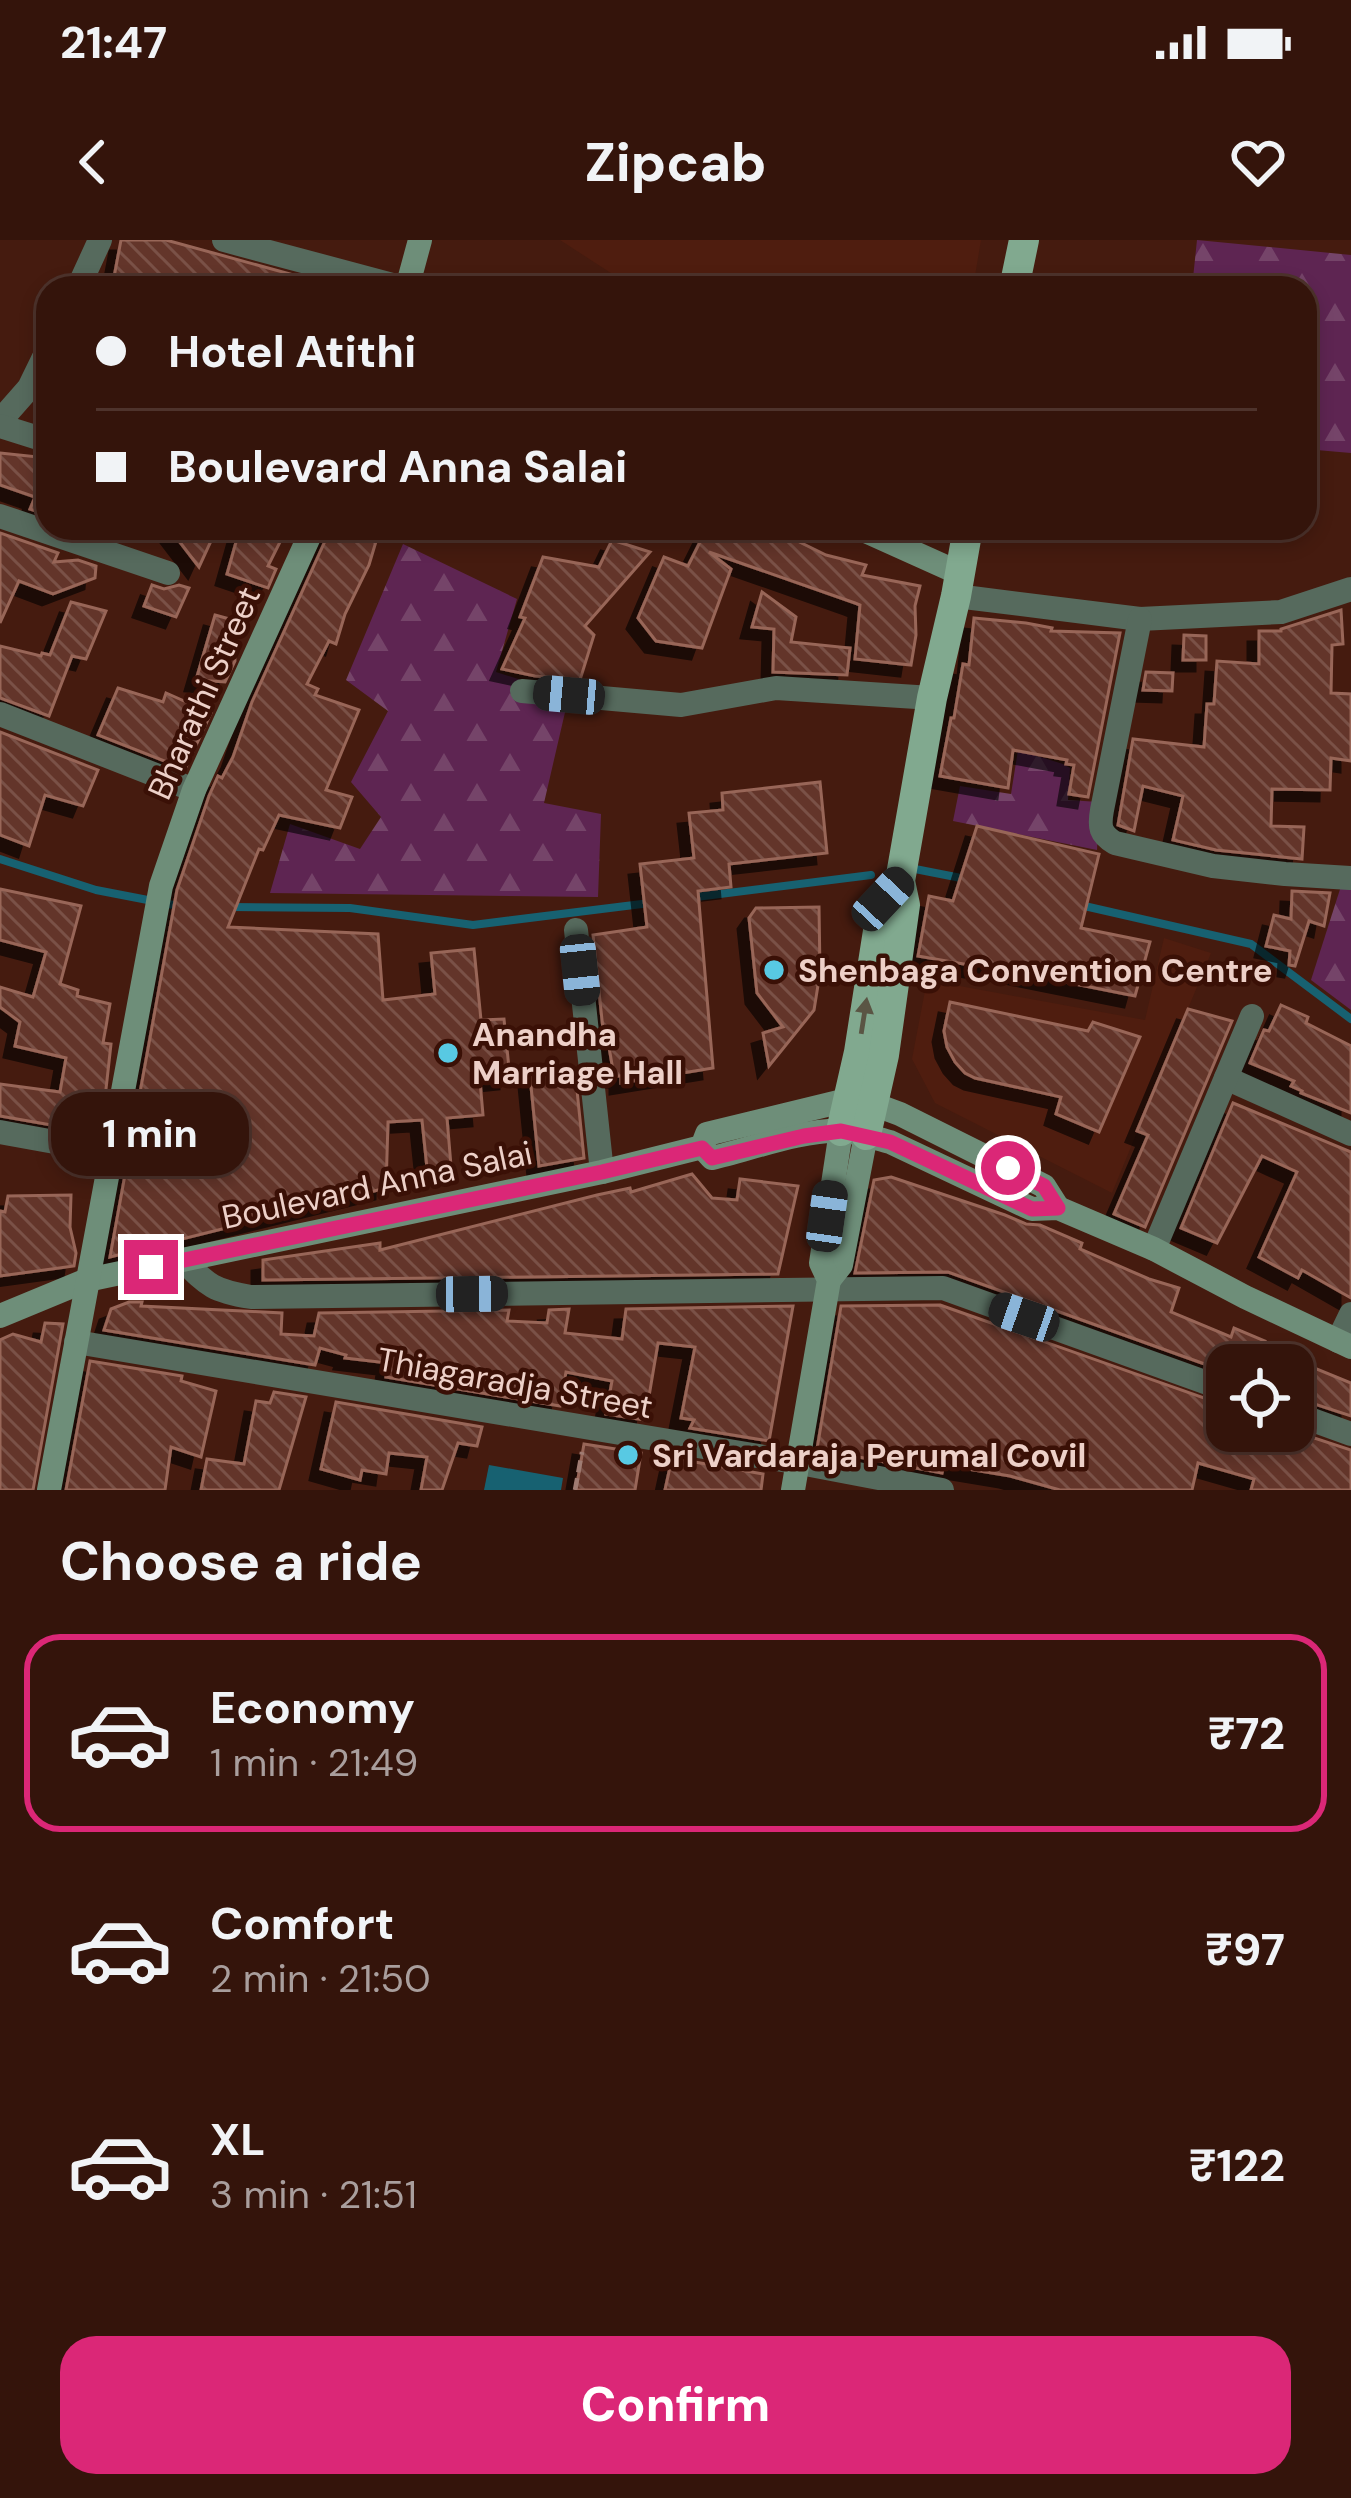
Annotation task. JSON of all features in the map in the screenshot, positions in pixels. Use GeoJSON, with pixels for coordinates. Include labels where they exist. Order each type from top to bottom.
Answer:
{"type":"FeatureCollection","features":[{"type":"Feature","properties":{"kind":"main road"},"geometry":{"type":"LineString","coordinates":[[1016,276],[1024,240]]}},
{"type":"Feature","properties":{"kind":"main road"},"geometry":{"type":"LineString","coordinates":[[857,1118],[859,1052],[883,899],[900,881],[966,540]]}},
{"type":"Feature","properties":{"kind":"street"},"geometry":{"type":"LineString","coordinates":[[84,276],[100,240]]}},
{"type":"Feature","properties":{"kind":"street"},"geometry":{"type":"LineString","coordinates":[[224,240],[360,276]]}},
{"type":"Feature","properties":{"kind":"street"},"geometry":{"type":"LineString","coordinates":[[409,276],[420,240]]}},
{"type":"Feature","properties":{"kind":"street"},"geometry":{"type":"LineString","coordinates":[[36,374],[0,423],[36,436]]}},
{"type":"Feature","properties":{"kind":"street"},"geometry":{"type":"LineString","coordinates":[[0,517],[36,529]]}},
{"type":"Feature","properties":{"kind":"street"},"geometry":{"type":"LineString","coordinates":[[69,540],[168,573]]}},
{"type":"Feature","properties":{"kind":"street","name":"Bharathi Street"},"geometry":{"type":"LineString","coordinates":[[110,1152],[161,886],[194,790],[308,540]]}},
{"type":"Feature","properties":{"kind":"street"},"geometry":{"type":"LineString","coordinates":[[880,540],[958,585],[1139,619],[1281,612],[1351,589]]}},
{"type":"Feature","properties":{"kind":"street"},"geometry":{"type":"LineString","coordinates":[[1139,619],[1102,810],[1103,836],[1213,866],[1285,874],[1350,878],[1351,855]]}},
{"type":"Feature","properties":{"kind":"street"},"geometry":{"type":"LineString","coordinates":[[522,692],[681,705],[776,688],[932,698]]}},
{"type":"Feature","properties":{"kind":"street"},"geometry":{"type":"LineString","coordinates":[[0,714],[194,790]]}},
{"type":"Feature","properties":{"kind":"street"},"geometry":{"type":"LineString","coordinates":[[576,930],[602,1172]]}},
{"type":"Feature","properties":{"kind":"street"},"geometry":{"type":"LineString","coordinates":[[1154,1249],[1252,1016]]}},
{"type":"Feature","properties":{"kind":"street"},"geometry":{"type":"LineString","coordinates":[[1226,1078],[1351,1134]]}},
{"type":"Feature","properties":{"kind":"street"},"geometry":{"type":"LineString","coordinates":[[794,1490],[828,1285],[820,1263],[857,1118],[900,1114],[1044,1186],[1058,1208],[1154,1249],[1344,1344],[1351,1314]]}},
{"type":"Feature","properties":{"kind":"street","name":"Boulevard Anna Salai"},"geometry":{"type":"LineString","coordinates":[[0,1316],[87,1280],[702,1148],[712,1158],[857,1118]]}},
{"type":"Feature","properties":{"kind":"street"},"geometry":{"type":"LineString","coordinates":[[0,1132],[110,1152],[49,1490]]}},
{"type":"Feature","properties":{"kind":"street"},"geometry":{"type":"LineString","coordinates":[[183,1260],[208,1286],[251,1297],[828,1285],[943,1288],[1206,1382]]}},
{"type":"Feature","properties":{"kind":"street","name":"Thiagaradja Street"},"geometry":{"type":"LineString","coordinates":[[76,1342],[942,1490]]}},
{"type":"Feature","properties":{"kind":"street"},"geometry":{"type":"LineString","coordinates":[[1314,1421],[1351,1434]]}},
{"type":"Feature","properties":{"kind":"path"},"geometry":{"type":"LineString","coordinates":[[574,1490],[586,1429]]}},
{"type":"Feature","properties":{"kind":"shaded area"},"geometry":{"type":"Polygon","coordinates":[[[560,240],[981,240],[975,276],[616,276],[560,240]]]}},
{"type":"Feature","properties":{"kind":"shaded area"},"geometry":{"type":"Polygon","coordinates":[[[1164,938],[1211,953],[1112,1193],[935,1103],[912,1059],[927,980],[1145,1020],[1164,938]]]}},
{"type":"Feature","properties":{"kind":"green space"},"geometry":{"type":"Polygon","coordinates":[[[1197,240],[1351,255],[1351,453],[1317,450],[1317,276],[1193,276],[1197,240]]]}},
{"type":"Feature","properties":{"kind":"green space"},"geometry":{"type":"Polygon","coordinates":[[[403,544],[517,599],[496,672],[569,695],[544,803],[601,814],[598,897],[270,893],[290,824],[360,849],[381,817],[351,782],[388,711],[346,680],[403,544]]]}},
{"type":"Feature","properties":{"kind":"green space"},"geometry":{"type":"Polygon","coordinates":[[[1018,750],[1070,768],[1068,800],[1099,802],[1097,850],[953,821],[960,786],[1011,794],[1018,750]]]}},
{"type":"Feature","properties":{"kind":"green space"},"geometry":{"type":"Polygon","coordinates":[[[1342,883],[1351,883],[1351,1010],[1311,980],[1342,883]]]}},
{"type":"Feature","properties":{"kind":"water"},"geometry":{"type":"Polygon","coordinates":[[[489,1465],[563,1478],[561,1490],[484,1490],[489,1465]]]}},
{"type":"Feature","properties":{"kind":"building"},"geometry":{"type":"Polygon","coordinates":[[[121,240],[166,240],[297,276],[114,276],[121,240]]]}},
{"type":"Feature","properties":{"kind":"building"},"geometry":{"type":"Polygon","coordinates":[[[0,453],[36,457],[36,511],[30,509],[35,497],[0,485],[0,453]]]}},
{"type":"Feature","properties":{"kind":"building"},"geometry":{"type":"Polygon","coordinates":[[[0,533],[58,553],[54,562],[78,560],[96,566],[95,578],[53,594],[19,581],[0,623],[0,533]]]}},
{"type":"Feature","properties":{"kind":"building"},"geometry":{"type":"Polygon","coordinates":[[[178,540],[211,540],[199,567],[178,540]]]}},
{"type":"Feature","properties":{"kind":"building"},"geometry":{"type":"Polygon","coordinates":[[[237,540],[281,540],[268,566],[276,569],[268,588],[227,574],[237,540]]]}},
{"type":"Feature","properties":{"kind":"building"},"geometry":{"type":"Polygon","coordinates":[[[326,540],[376,540],[336,644],[329,641],[307,684],[318,689],[315,695],[359,710],[326,790],[352,797],[340,828],[279,815],[263,850],[259,849],[228,927],[378,934],[383,1000],[435,994],[431,953],[474,949],[481,1020],[504,1019],[510,1078],[480,1081],[483,1115],[447,1118],[451,1166],[427,1168],[422,1120],[388,1122],[386,1188],[110,1257],[177,890],[209,796],[233,757],[252,702],[326,540]]]}},
{"type":"Feature","properties":{"kind":"building"},"geometry":{"type":"Polygon","coordinates":[[[612,540],[650,552],[585,626],[594,635],[580,680],[502,669],[525,618],[520,617],[543,557],[599,567],[612,540]]]}},
{"type":"Feature","properties":{"kind":"building"},"geometry":{"type":"Polygon","coordinates":[[[701,540],[795,540],[826,555],[866,565],[862,575],[920,586],[911,665],[855,659],[860,605],[709,552],[731,569],[702,648],[656,641],[638,618],[664,557],[688,566],[701,540]]]}},
{"type":"Feature","properties":{"kind":"building"},"geometry":{"type":"Polygon","coordinates":[[[152,585],[189,588],[176,617],[144,606],[152,585]]]}},
{"type":"Feature","properties":{"kind":"building"},"geometry":{"type":"Polygon","coordinates":[[[762,592],[796,617],[791,642],[850,648],[847,675],[773,672],[774,629],[752,627],[762,592]]]}},
{"type":"Feature","properties":{"kind":"building"},"geometry":{"type":"Polygon","coordinates":[[[71,602],[106,611],[86,659],[72,656],[49,716],[0,698],[0,646],[50,655],[71,602]]]}},
{"type":"Feature","properties":{"kind":"building"},"geometry":{"type":"Polygon","coordinates":[[[1341,610],[1343,644],[1332,645],[1331,693],[1351,694],[1351,761],[1331,758],[1330,790],[1272,789],[1271,826],[1304,827],[1302,859],[1216,850],[1173,840],[1183,796],[1143,786],[1134,831],[1118,825],[1133,739],[1204,747],[1217,661],[1259,664],[1259,631],[1281,631],[1341,610]]]}},
{"type":"Feature","properties":{"kind":"building"},"geometry":{"type":"Polygon","coordinates":[[[215,615],[233,620],[235,661],[225,682],[196,680],[215,615]]]}},
{"type":"Feature","properties":{"kind":"building"},"geometry":{"type":"Polygon","coordinates":[[[974,618],[1026,623],[1051,631],[1120,633],[1088,797],[1069,794],[1074,765],[1066,764],[1067,760],[1013,750],[1008,788],[940,776],[963,664],[969,665],[974,618]]]}},
{"type":"Feature","properties":{"kind":"building"},"geometry":{"type":"Polygon","coordinates":[[[1184,635],[1206,636],[1206,660],[1183,660],[1184,635]]]}},
{"type":"Feature","properties":{"kind":"building"},"geometry":{"type":"Polygon","coordinates":[[[1146,672],[1173,673],[1172,691],[1143,690],[1146,672]]]}},
{"type":"Feature","properties":{"kind":"building"},"geometry":{"type":"Polygon","coordinates":[[[118,688],[163,702],[166,693],[211,713],[185,769],[98,735],[118,688]]]}},
{"type":"Feature","properties":{"kind":"building"},"geometry":{"type":"Polygon","coordinates":[[[0,732],[98,770],[83,806],[45,795],[29,846],[0,835],[0,732]]]}},
{"type":"Feature","properties":{"kind":"building"},"geometry":{"type":"Polygon","coordinates":[[[820,782],[827,853],[729,864],[731,887],[698,891],[713,1068],[621,1083],[621,1076],[614,1076],[609,1047],[605,1048],[593,935],[647,927],[640,864],[694,858],[689,813],[723,810],[722,793],[820,782]]]}},
{"type":"Feature","properties":{"kind":"building"},"geometry":{"type":"Polygon","coordinates":[[[977,826],[1099,854],[1081,928],[1150,942],[1135,996],[918,956],[929,896],[953,901],[977,826]]]}},
{"type":"Feature","properties":{"kind":"building"},"geometry":{"type":"Polygon","coordinates":[[[0,889],[81,906],[60,984],[78,990],[77,996],[110,1004],[103,1043],[111,1044],[97,1133],[0,1116],[0,1084],[60,1092],[66,1058],[15,1046],[20,1022],[0,1007],[0,987],[33,997],[46,952],[0,940],[0,889]]]}},
{"type":"Feature","properties":{"kind":"building"},"geometry":{"type":"Polygon","coordinates":[[[1292,891],[1330,893],[1324,926],[1309,921],[1295,966],[1289,965],[1290,951],[1266,946],[1274,915],[1291,919],[1292,891]]]}},
{"type":"Feature","properties":{"kind":"building","name":"Shenbaga Convention Centre"},"geometry":{"type":"Polygon","coordinates":[[[819,907],[820,973],[814,1010],[769,1066],[763,1033],[783,1027],[757,993],[749,918],[756,908],[819,907]]]}},
{"type":"Feature","properties":{"kind":"building"},"geometry":{"type":"Polygon","coordinates":[[[950,1002],[1088,1031],[1093,1022],[1140,1037],[1099,1132],[1056,1114],[1061,1097],[965,1073],[947,1047],[944,1031],[950,1002]]]}},
{"type":"Feature","properties":{"kind":"building"},"geometry":{"type":"Polygon","coordinates":[[[1281,1005],[1351,1046],[1351,1113],[1301,1093],[1291,1086],[1294,1081],[1250,1063],[1281,1005]]]}},
{"type":"Feature","properties":{"kind":"building"},"geometry":{"type":"Polygon","coordinates":[[[1188,1009],[1232,1021],[1145,1227],[1114,1214],[1148,1135],[1137,1131],[1188,1009]]]}},
{"type":"Feature","properties":{"kind":"building"},"geometry":{"type":"Polygon","coordinates":[[[575,1071],[584,1158],[539,1166],[530,1076],[575,1071]]]}},
{"type":"Feature","properties":{"kind":"building"},"geometry":{"type":"Polygon","coordinates":[[[1233,1103],[1351,1152],[1351,1298],[1302,1270],[1298,1278],[1259,1257],[1297,1172],[1262,1156],[1217,1243],[1181,1228],[1233,1103]]]}},
{"type":"Feature","properties":{"kind":"building"},"geometry":{"type":"Polygon","coordinates":[[[692,1174],[712,1198],[737,1200],[740,1179],[798,1186],[778,1274],[263,1280],[263,1260],[380,1243],[380,1250],[692,1174]]]}},
{"type":"Feature","properties":{"kind":"building"},"geometry":{"type":"Polygon","coordinates":[[[891,1177],[1040,1225],[1082,1243],[1080,1249],[1179,1288],[1171,1312],[1231,1337],[1234,1328],[1264,1344],[1206,1344],[1206,1364],[948,1272],[855,1273],[874,1180],[891,1177]]]}},
{"type":"Feature","properties":{"kind":"building"},"geometry":{"type":"Polygon","coordinates":[[[71,1195],[74,1266],[0,1276],[0,1211],[5,1212],[8,1196],[71,1195]]]}},
{"type":"Feature","properties":{"kind":"building"},"geometry":{"type":"Polygon","coordinates":[[[129,1302],[282,1313],[281,1334],[314,1336],[319,1313],[509,1310],[507,1321],[547,1323],[549,1310],[569,1309],[565,1333],[622,1339],[626,1309],[793,1306],[769,1441],[690,1428],[694,1420],[681,1418],[695,1347],[658,1343],[645,1420],[606,1414],[612,1381],[566,1372],[560,1406],[386,1377],[388,1363],[345,1358],[320,1348],[315,1365],[104,1330],[111,1309],[129,1302]]]}},
{"type":"Feature","properties":{"kind":"building"},"geometry":{"type":"Polygon","coordinates":[[[940,1305],[1206,1399],[1206,1452],[1314,1452],[1314,1438],[1351,1450],[1351,1490],[1251,1490],[1254,1479],[1198,1463],[1192,1490],[1060,1490],[1010,1476],[944,1465],[942,1473],[817,1449],[841,1306],[940,1305]]]}},
{"type":"Feature","properties":{"kind":"building"},"geometry":{"type":"Polygon","coordinates":[[[45,1323],[63,1324],[33,1490],[0,1490],[0,1340],[13,1334],[41,1342],[45,1323]]]}},
{"type":"Feature","properties":{"kind":"building"},"geometry":{"type":"Polygon","coordinates":[[[90,1361],[182,1376],[181,1381],[216,1391],[201,1457],[171,1447],[165,1490],[66,1490],[90,1361]]]}},
{"type":"Feature","properties":{"kind":"building"},"geometry":{"type":"Polygon","coordinates":[[[1314,1368],[1351,1383],[1351,1416],[1314,1404],[1314,1368]]]}},
{"type":"Feature","properties":{"kind":"building"},"geometry":{"type":"Polygon","coordinates":[[[274,1392],[306,1397],[279,1490],[201,1490],[207,1459],[244,1464],[256,1401],[270,1403],[274,1392]]]}},
{"type":"Feature","properties":{"kind":"building"},"geometry":{"type":"Polygon","coordinates":[[[336,1402],[482,1427],[477,1446],[458,1443],[442,1490],[421,1490],[427,1457],[389,1453],[386,1474],[362,1470],[360,1480],[321,1469],[336,1402]]]}},
{"type":"Feature","properties":{"kind":"building"},"geometry":{"type":"Polygon","coordinates":[[[584,1444],[641,1453],[635,1490],[576,1490],[584,1444]]]}},
{"type":"Feature","properties":{"kind":"building"},"geometry":{"type":"Polygon","coordinates":[[[672,1458],[763,1474],[761,1490],[665,1490],[672,1458]]]}},
{"type":"Feature","properties":{"kind":"waterway"},"geometry":{"type":"LineString","coordinates":[[0,859],[96,890],[184,907]]}},
{"type":"Feature","properties":{"kind":"waterway"},"geometry":{"type":"LineString","coordinates":[[915,869],[966,879]]}},
{"type":"Feature","properties":{"kind":"waterway"},"geometry":{"type":"LineString","coordinates":[[688,898],[871,875]]}},
{"type":"Feature","properties":{"kind":"waterway"},"geometry":{"type":"LineString","coordinates":[[229,907],[350,908],[473,925],[650,903]]}},
{"type":"Feature","properties":{"kind":"waterway"},"geometry":{"type":"LineString","coordinates":[[1080,905],[1251,944],[1351,1019]]}},
{"type":"Feature","properties":{"kind":"place","name":"Shenbaga Convention Centre"},"geometry":{"type":"Point","coordinates":[774,970]}},
{"type":"Feature","properties":{"kind":"place","name":"Anandha Marriage Hall"},"geometry":{"type":"Point","coordinates":[448,1053]}},
{"type":"Feature","properties":{"kind":"place","name":"Sri Vardaraja Perumal Covil"},"geometry":{"type":"Point","coordinates":[628,1455]}},
{"type":"Feature","properties":{"kind":"route"},"geometry":{"type":"LineString","coordinates":[[151,1267],[702,1148],[712,1158],[841,1131],[890,1142],[1032,1209],[1058,1208],[1044,1186],[1008,1168]]}}]}
